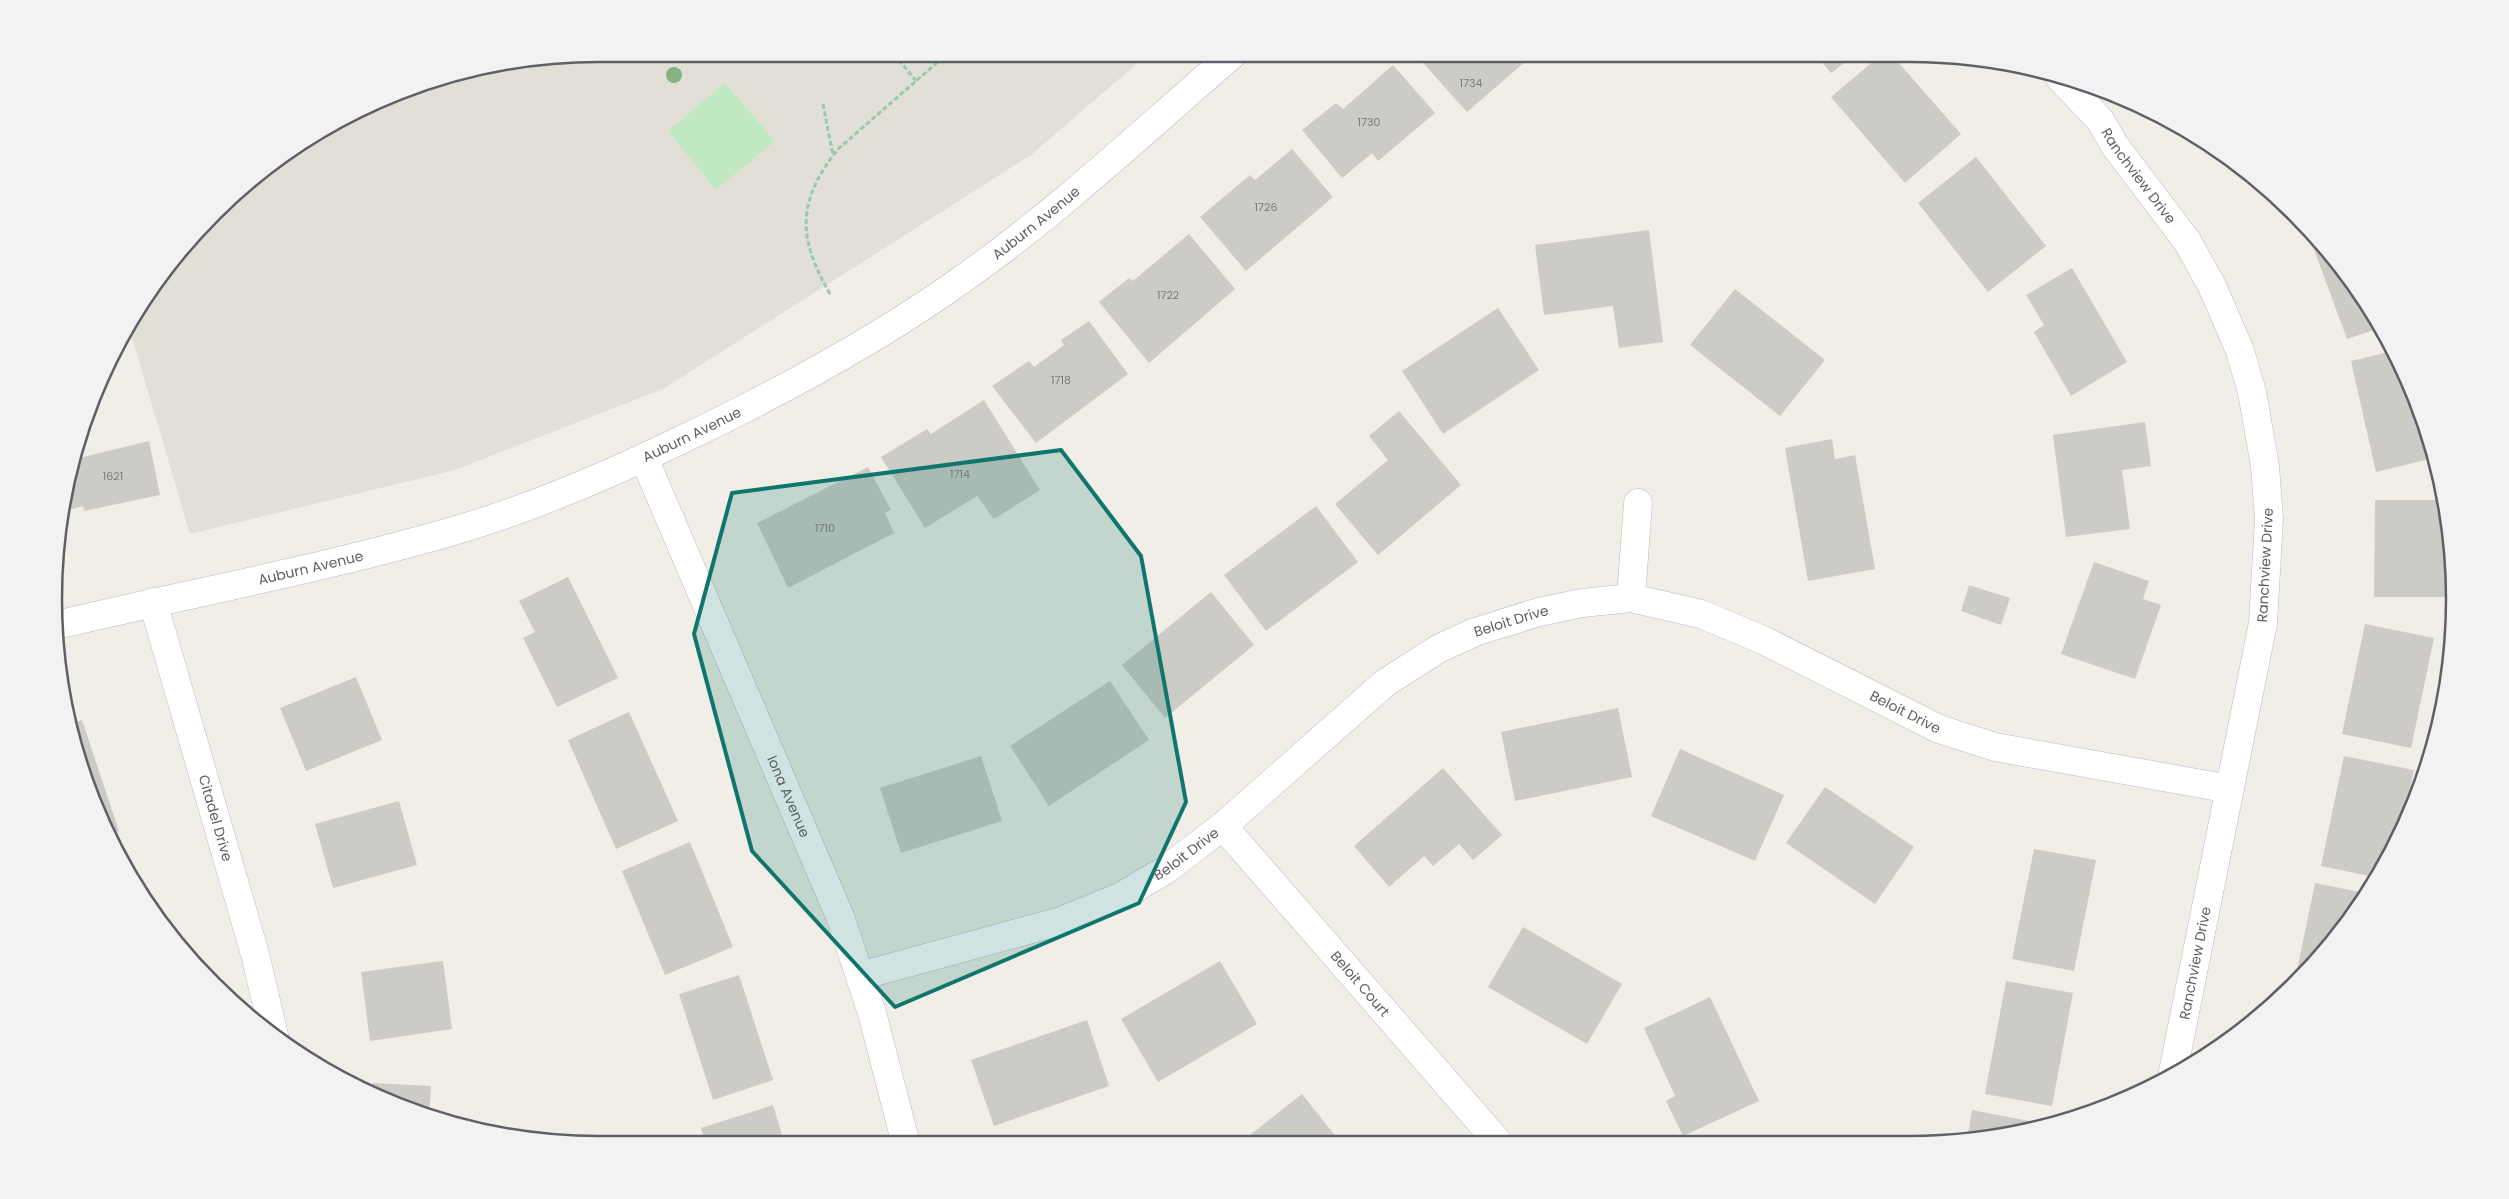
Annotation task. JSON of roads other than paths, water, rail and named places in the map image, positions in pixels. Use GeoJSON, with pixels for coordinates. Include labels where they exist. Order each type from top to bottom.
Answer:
{"type":"FeatureCollection","features":[{"type":"Feature","properties":{"kind":"street","name":"Auburn Avenue"},"geometry":{"type":"LineString","coordinates":[[63,623],[358,556],[462,528],[592,482],[756,404],[867,342],[967,276],[1051,211],[1225,62]]}},
{"type":"Feature","properties":{"kind":"street","name":"Ranchview Drive"},"geometry":{"type":"LineString","coordinates":[[2074,89],[2100,120],[2115,146],[2187,241],[2212,286],[2240,351],[2252,392],[2265,466],[2269,519],[2263,623],[2174,1067]]}},
{"type":"Feature","properties":{"kind":"street","name":"Iona Avenue"},"geometry":{"type":"LineString","coordinates":[[644,458],[841,919],[872,1013],[904,1136]]}},
{"type":"Feature","properties":{"kind":"street"},"geometry":{"type":"LineString","coordinates":[[1631,598],[1638,503]]}},
{"type":"Feature","properties":{"kind":"street","name":"Beloit Drive"},"geometry":{"type":"LineString","coordinates":[[860,976],[1061,921],[1120,898],[1164,871],[1223,826],[1385,683],[1409,665],[1438,648],[1475,632],[1539,612],[1582,603],[1631,598],[1701,614],[1763,640],[1939,730],[1995,747],[2230,789]]}},
{"type":"Feature","properties":{"kind":"street","name":"Citadel Drive"},"geometry":{"type":"LineString","coordinates":[[153,602],[255,954],[272,1025]]}},
{"type":"Feature","properties":{"kind":"street","name":"Beloit Court"},"geometry":{"type":"LineString","coordinates":[[1223,826],[1493,1136]]}}]}
